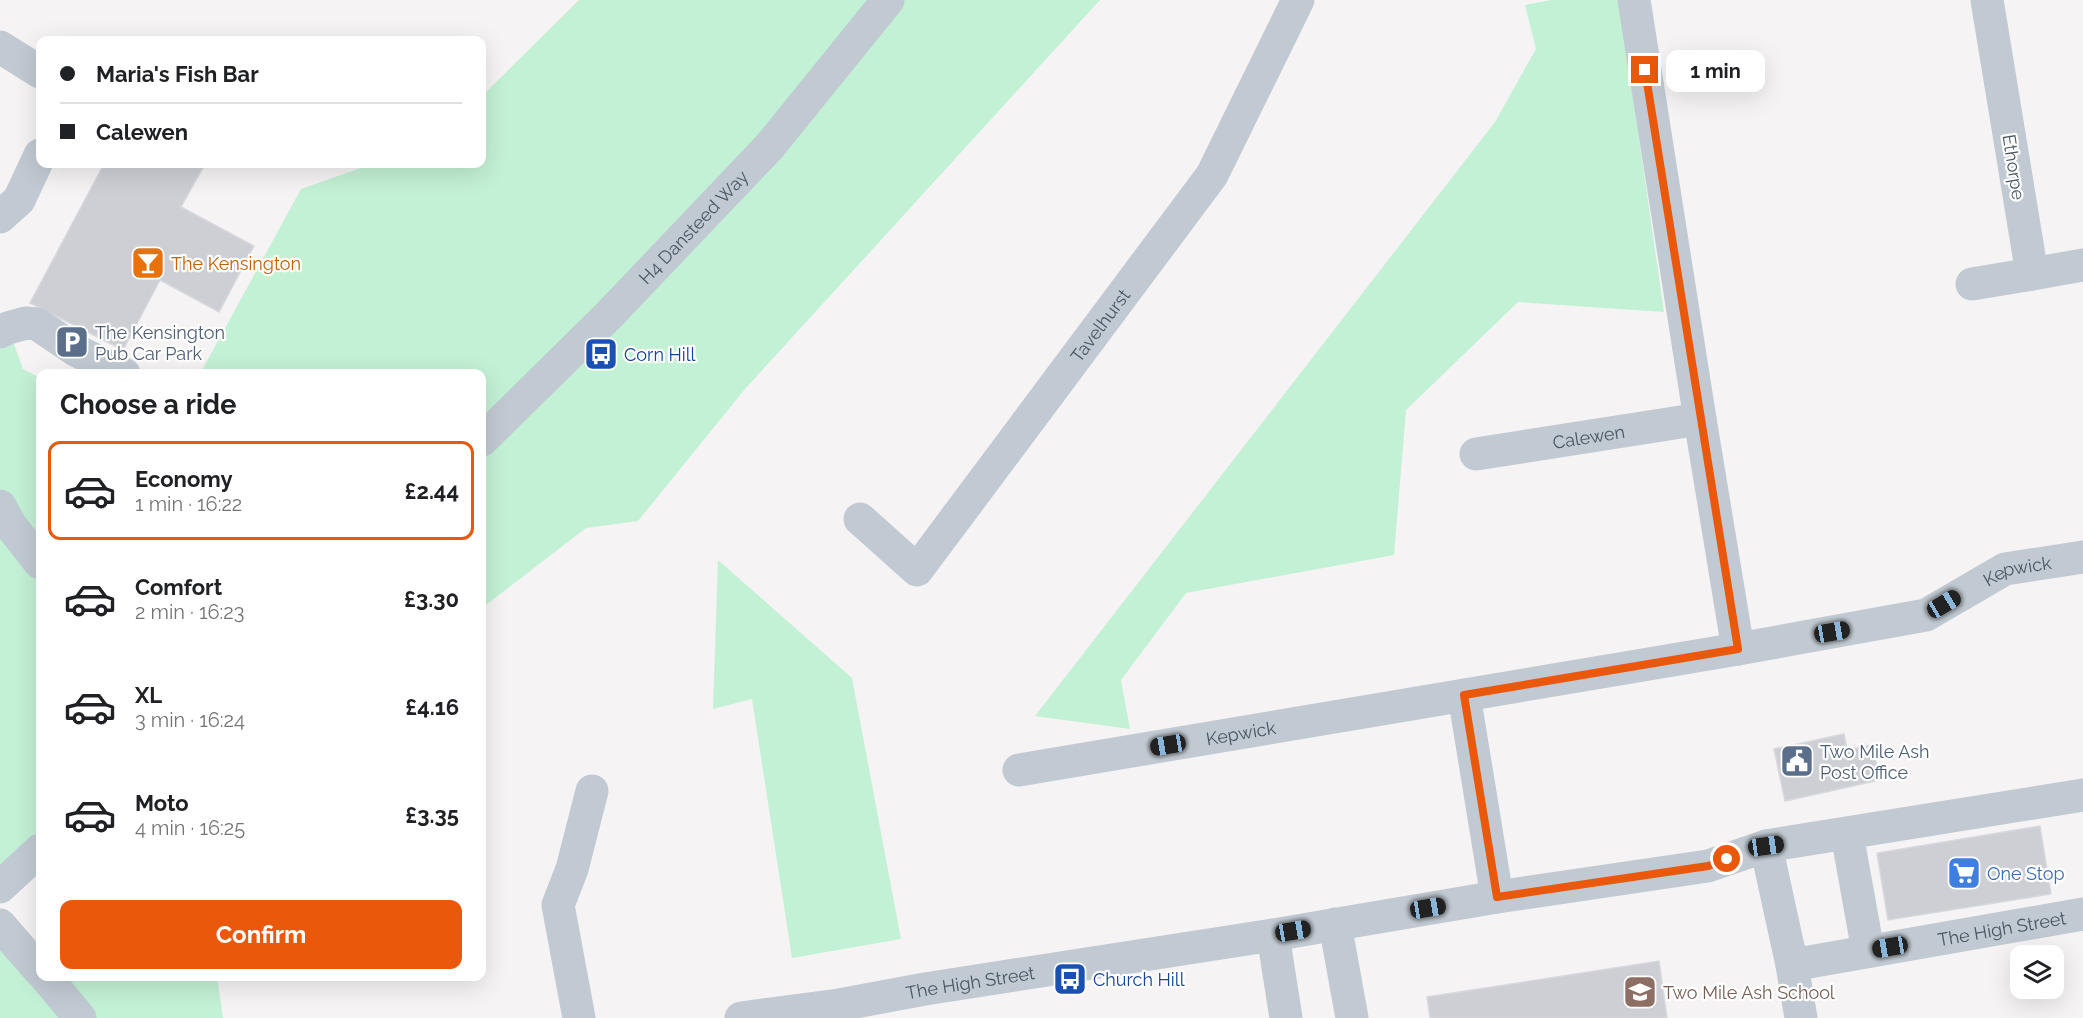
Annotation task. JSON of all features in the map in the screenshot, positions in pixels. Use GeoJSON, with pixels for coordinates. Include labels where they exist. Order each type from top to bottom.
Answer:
{"type":"FeatureCollection","features":[{"type":"Feature","properties":{"kind":"street","name":"H4 Dansteed Way"},"geometry":{"type":"LineString","coordinates":[[486,436],[609,315],[769,147],[888,0]]}},
{"type":"Feature","properties":{"kind":"street","name":"Tavelhurst"},"geometry":{"type":"LineString","coordinates":[[860,519],[917,570],[1212,174],[1298,0]]}},
{"type":"Feature","properties":{"kind":"street"},"geometry":{"type":"LineString","coordinates":[[1634,0],[1738,649]]}},
{"type":"Feature","properties":{"kind":"street","name":"Ethorpe"},"geometry":{"type":"LineString","coordinates":[[1987,0],[2032,274]]}},
{"type":"Feature","properties":{"kind":"street"},"geometry":{"type":"LineString","coordinates":[[0,47],[36,70]]}},
{"type":"Feature","properties":{"kind":"street"},"geometry":{"type":"LineString","coordinates":[[0,217],[19,200],[36,164]]}},
{"type":"Feature","properties":{"kind":"street"},"geometry":{"type":"LineString","coordinates":[[1972,284],[2083,265]]}},
{"type":"Feature","properties":{"kind":"street"},"geometry":{"type":"LineString","coordinates":[[0,333],[26,323],[38,324],[78,351],[114,369]]}},
{"type":"Feature","properties":{"kind":"street","name":"Calewen"},"geometry":{"type":"LineString","coordinates":[[1476,454],[1700,418]]}},
{"type":"Feature","properties":{"kind":"street"},"geometry":{"type":"LineString","coordinates":[[0,506],[11,526],[36,559]]}},
{"type":"Feature","properties":{"kind":"street","name":"Kepwick"},"geometry":{"type":"LineString","coordinates":[[1019,770],[1738,649],[1926,615],[2005,569],[2083,557]]}},
{"type":"Feature","properties":{"kind":"street"},"geometry":{"type":"LineString","coordinates":[[1464,695],[1497,897]]}},
{"type":"Feature","properties":{"kind":"street"},"geometry":{"type":"LineString","coordinates":[[579,1018],[558,905],[572,869],[592,790]]}},
{"type":"Feature","properties":{"kind":"street","name":"The High Street"},"geometry":{"type":"LineString","coordinates":[[741,1018],[839,1012],[925,989],[1273,935],[1497,897],[1708,866],[1766,846],[2083,795]]}},
{"type":"Feature","properties":{"kind":"street"},"geometry":{"type":"LineString","coordinates":[[1847,834],[1868,951]]}},
{"type":"Feature","properties":{"kind":"street"},"geometry":{"type":"LineString","coordinates":[[1766,846],[1801,1018]]}},
{"type":"Feature","properties":{"kind":"street"},"geometry":{"type":"LineString","coordinates":[[0,887],[33,857]]}},
{"type":"Feature","properties":{"kind":"street","name":"The High Street"},"geometry":{"type":"LineString","coordinates":[[1792,966],[2083,914]]}},
{"type":"Feature","properties":{"kind":"street"},"geometry":{"type":"LineString","coordinates":[[1335,924],[1352,1018]]}},
{"type":"Feature","properties":{"kind":"street"},"geometry":{"type":"LineString","coordinates":[[0,925],[36,966]]}},
{"type":"Feature","properties":{"kind":"street"},"geometry":{"type":"LineString","coordinates":[[1273,935],[1286,1018]]}},
{"type":"Feature","properties":{"kind":"street"},"geometry":{"type":"LineString","coordinates":[[51,981],[71,998]]}},
{"type":"Feature","properties":{"kind":"green space"},"geometry":{"type":"Polygon","coordinates":[[[579,0],[1100,0],[745,389],[638,521],[586,528],[486,605],[486,369],[203,369],[301,189],[361,168],[486,168],[486,92],[579,0]]]}},
{"type":"Feature","properties":{"kind":"green space"},"geometry":{"type":"Polygon","coordinates":[[[1551,0],[1619,0],[1664,312],[1518,302],[1406,410],[1394,555],[1186,593],[1121,680],[1130,729],[1035,716],[1495,122],[1536,49],[1525,5],[1551,0]]]}},
{"type":"Feature","properties":{"kind":"green space"},"geometry":{"type":"Polygon","coordinates":[[[8,328],[23,369],[36,376],[36,836],[25,863],[0,887],[0,333],[8,328]]]}},
{"type":"Feature","properties":{"kind":"green space"},"geometry":{"type":"Polygon","coordinates":[[[718,560],[852,678],[901,939],[792,958],[752,699],[713,709],[718,560]]]}},
{"type":"Feature","properties":{"kind":"green space"},"geometry":{"type":"Polygon","coordinates":[[[0,925],[36,953],[36,981],[218,981],[223,1018],[0,1018],[0,925]]]}},
{"type":"Feature","properties":{"kind":"building","name":"The Kensington"},"geometry":{"type":"Polygon","coordinates":[[[102,168],[203,168],[181,207],[254,246],[219,312],[160,280],[123,350],[30,303],[102,168]]]}},
{"type":"Feature","properties":{"kind":"building"},"geometry":{"type":"Polygon","coordinates":[[[1844,734],[1847,750],[1872,745],[1880,780],[1785,801],[1774,749],[1844,734]]]}},
{"type":"Feature","properties":{"kind":"building","name":"One Stop"},"geometry":{"type":"Polygon","coordinates":[[[2040,826],[2051,894],[1888,920],[1877,853],[2040,826]]]}},
{"type":"Feature","properties":{"kind":"building","name":"Two Mile Ash School"},"geometry":{"type":"Polygon","coordinates":[[[1659,961],[1667,1018],[1430,1018],[1427,997],[1659,961]]]}},
{"type":"Feature","properties":{"kind":"place","name":"The Kensington"},"geometry":{"type":"Point","coordinates":[148,263]}},
{"type":"Feature","properties":{"kind":"place","name":"The Kensington Pub Car Park"},"geometry":{"type":"Point","coordinates":[72,342]}},
{"type":"Feature","properties":{"kind":"place","name":"Corn Hill"},"geometry":{"type":"Point","coordinates":[601,354]}},
{"type":"Feature","properties":{"kind":"place","name":"Two Mile Ash Post Office"},"geometry":{"type":"Point","coordinates":[1797,761]}},
{"type":"Feature","properties":{"kind":"place","name":"One Stop"},"geometry":{"type":"Point","coordinates":[1964,873]}},
{"type":"Feature","properties":{"kind":"place","name":"Church Hill"},"geometry":{"type":"Point","coordinates":[1070,979]}},
{"type":"Feature","properties":{"kind":"place","name":"Two Mile Ash School"},"geometry":{"type":"Point","coordinates":[1640,992]}},
{"type":"Feature","properties":{"kind":"route"},"geometry":{"type":"LineString","coordinates":[[1645,70],[1738,649],[1464,695],[1497,897],[1708,866],[1727,859]]}}]}
